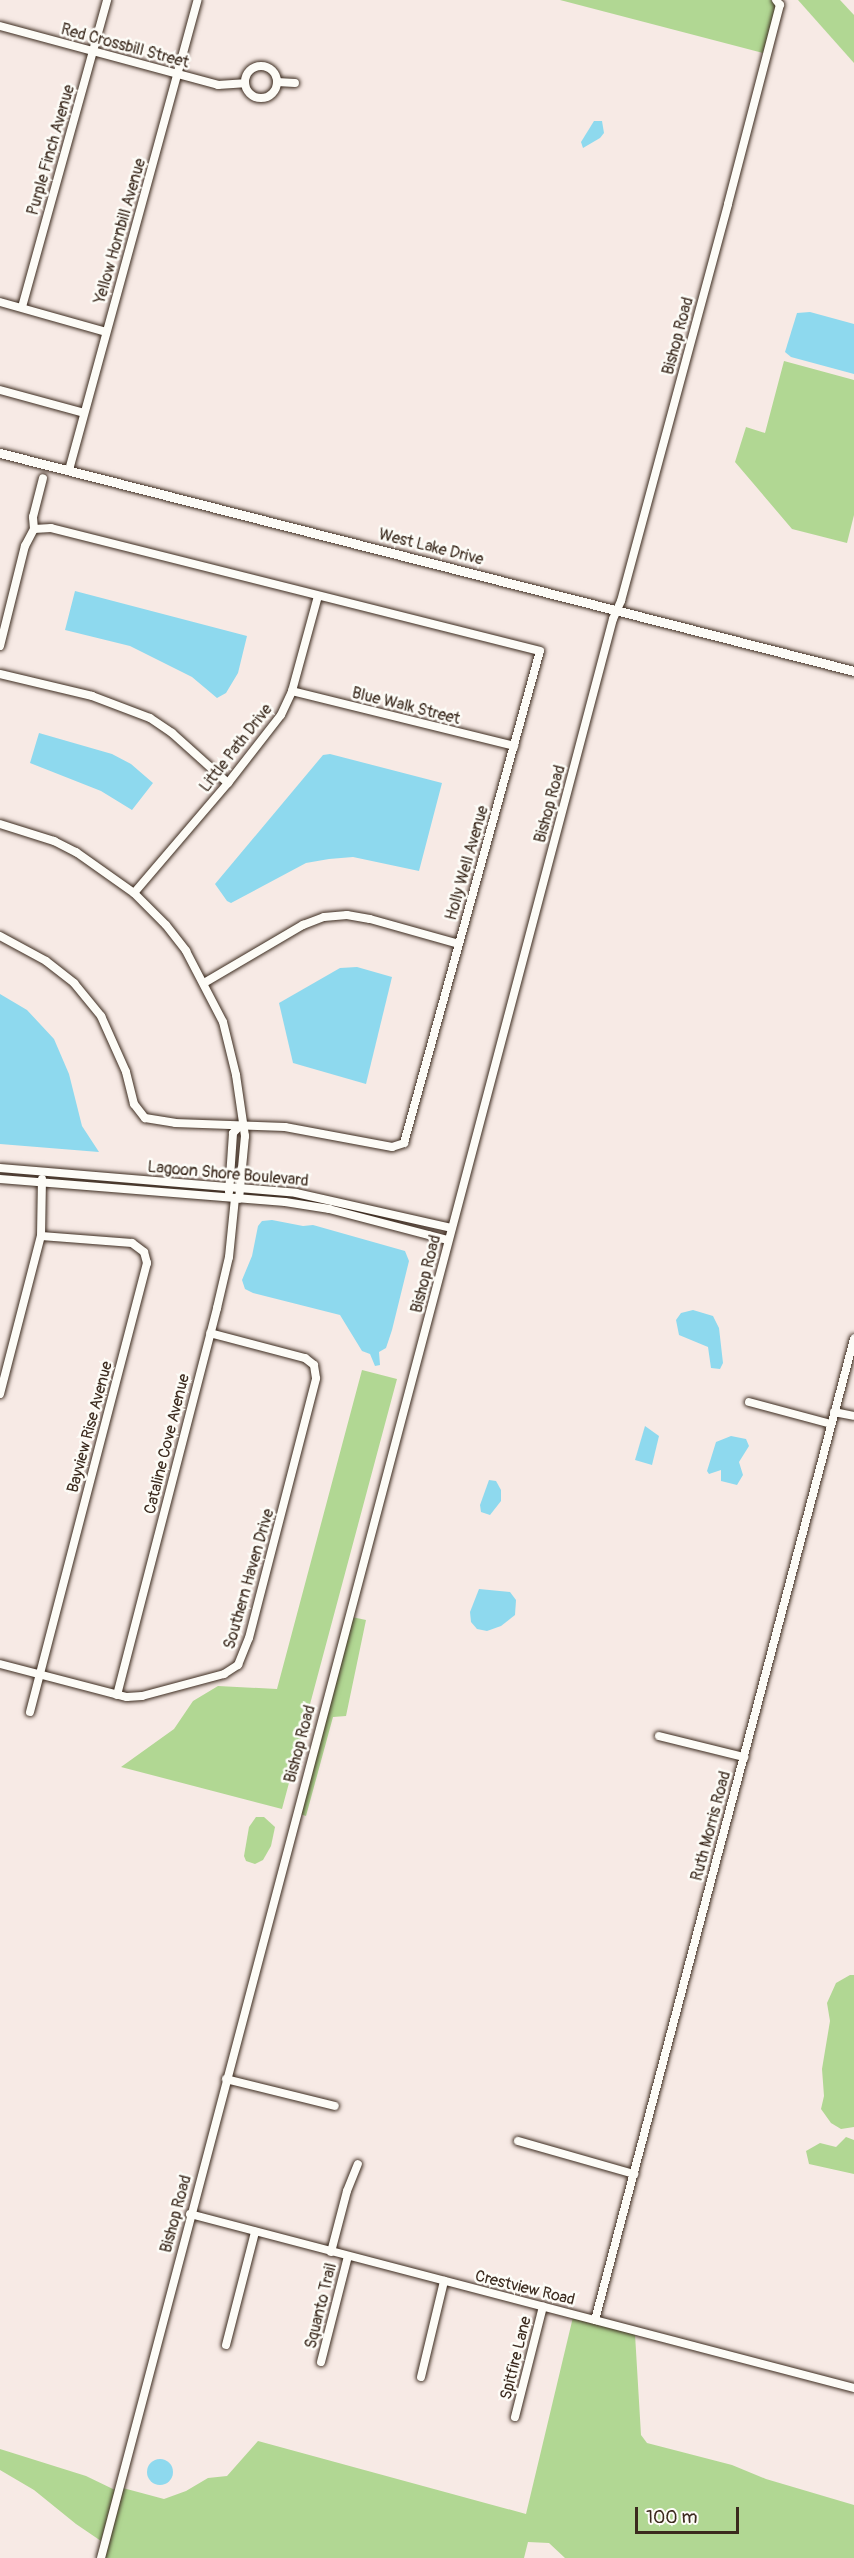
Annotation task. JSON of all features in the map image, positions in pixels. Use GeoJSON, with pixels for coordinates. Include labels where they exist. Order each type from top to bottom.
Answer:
{"type":"FeatureCollection","features":[{"type":"Feature","properties":{"kind":"street","name":"Purple Finch Avenue"},"geometry":{"type":"LineString","coordinates":[[22,307],[107,0]]}},
{"type":"Feature","properties":{"kind":"street","name":"Yellow Hornbill Avenue"},"geometry":{"type":"LineString","coordinates":[[69,470],[198,0]]}},
{"type":"Feature","properties":{"kind":"street","name":"Bishop Road"},"geometry":{"type":"LineString","coordinates":[[101,2558],[451,1228],[780,5],[776,0]]}},
{"type":"Feature","properties":{"kind":"street","name":"Red Crossbill Street"},"geometry":{"type":"LineString","coordinates":[[0,26],[219,85],[244,83]]}},
{"type":"Feature","properties":{"kind":"street"},"geometry":{"type":"LineString","coordinates":[[259,65],[270,68],[277,82],[274,92],[260,98],[250,94],[244,83],[249,70],[259,65]]}},
{"type":"Feature","properties":{"kind":"street"},"geometry":{"type":"LineString","coordinates":[[277,82],[295,83]]}},
{"type":"Feature","properties":{"kind":"street"},"geometry":{"type":"LineString","coordinates":[[0,302],[106,332]]}},
{"type":"Feature","properties":{"kind":"street"},"geometry":{"type":"LineString","coordinates":[[0,390],[84,413]]}},
{"type":"Feature","properties":{"kind":"street","name":"West Lake Drive"},"geometry":{"type":"LineString","coordinates":[[0,453],[854,671]]}},
{"type":"Feature","properties":{"kind":"street"},"geometry":{"type":"LineString","coordinates":[[0,646],[25,546],[34,530],[33,517],[43,478]]}},
{"type":"Feature","properties":{"kind":"street"},"geometry":{"type":"LineString","coordinates":[[34,530],[51,528],[318,596]]}},
{"type":"Feature","properties":{"kind":"street","name":"Little Path Drive"},"geometry":{"type":"LineString","coordinates":[[134,893],[266,737],[281,715],[292,691],[318,596]]}},
{"type":"Feature","properties":{"kind":"street","name":"Holly Well Avenue"},"geometry":{"type":"LineString","coordinates":[[242,1125],[285,1127],[392,1147],[404,1143],[540,651],[318,596]]}},
{"type":"Feature","properties":{"kind":"street"},"geometry":{"type":"LineString","coordinates":[[0,674],[92,696],[150,718],[228,783]]}},
{"type":"Feature","properties":{"kind":"street","name":"Blue Walk Street"},"geometry":{"type":"LineString","coordinates":[[292,691],[514,746]]}},
{"type":"Feature","properties":{"kind":"street"},"geometry":{"type":"LineString","coordinates":[[0,824],[54,841],[76,852],[134,893],[166,925],[186,951],[223,1022],[236,1075],[245,1136],[240,1188],[234,1198]]}},
{"type":"Feature","properties":{"kind":"street"},"geometry":{"type":"LineString","coordinates":[[204,983],[303,925],[324,918],[347,915],[370,919],[459,944]]}},
{"type":"Feature","properties":{"kind":"street"},"geometry":{"type":"LineString","coordinates":[[0,936],[46,961],[74,983],[101,1016],[117,1046],[134,1104],[140,1115],[150,1120],[175,1123],[242,1125]]}},
{"type":"Feature","properties":{"kind":"street"},"geometry":{"type":"LineString","coordinates":[[234,1198],[229,1187],[233,1133],[242,1125]]}},
{"type":"Feature","properties":{"kind":"street","name":"Lagoon Shore Boulevard"},"geometry":{"type":"LineString","coordinates":[[0,1168],[240,1188],[324,1198],[451,1228]]}},
{"type":"Feature","properties":{"kind":"street"},"geometry":{"type":"LineString","coordinates":[[0,1394],[41,1236],[43,1172]]}},
{"type":"Feature","properties":{"kind":"street","name":"Lagoon Shore Boulevard"},"geometry":{"type":"LineString","coordinates":[[0,1179],[234,1198],[329,1209],[448,1240]]}},
{"type":"Feature","properties":{"kind":"street","name":"Cataline Cove Avenue"},"geometry":{"type":"LineString","coordinates":[[117,1695],[229,1257],[234,1198]]}},
{"type":"Feature","properties":{"kind":"street","name":"Bayview Rise Avenue"},"geometry":{"type":"LineString","coordinates":[[30,1712],[147,1263],[144,1252],[132,1243],[41,1236]]}},
{"type":"Feature","properties":{"kind":"street","name":"Southern Haven Drive"},"geometry":{"type":"LineString","coordinates":[[0,1664],[117,1695],[142,1696],[224,1674],[238,1665],[249,1638],[316,1378],[314,1365],[305,1358],[210,1333]]}},
{"type":"Feature","properties":{"kind":"street","name":"Ruth Morris Road"},"geometry":{"type":"LineString","coordinates":[[595,2320],[854,1339]]}},
{"type":"Feature","properties":{"kind":"street"},"geometry":{"type":"LineString","coordinates":[[749,1402],[831,1424]]}},
{"type":"Feature","properties":{"kind":"street"},"geometry":{"type":"LineString","coordinates":[[834,1412],[854,1416]]}},
{"type":"Feature","properties":{"kind":"street"},"geometry":{"type":"LineString","coordinates":[[659,1736],[744,1757]]}},
{"type":"Feature","properties":{"kind":"street"},"geometry":{"type":"LineString","coordinates":[[226,2079],[335,2106]]}},
{"type":"Feature","properties":{"kind":"street"},"geometry":{"type":"LineString","coordinates":[[518,2141],[634,2174]]}},
{"type":"Feature","properties":{"kind":"street"},"geometry":{"type":"LineString","coordinates":[[331,2252],[347,2191],[358,2164]]}},
{"type":"Feature","properties":{"kind":"street","name":"Crestview Road"},"geometry":{"type":"LineString","coordinates":[[190,2214],[854,2388]]}},
{"type":"Feature","properties":{"kind":"street"},"geometry":{"type":"LineString","coordinates":[[226,2345],[255,2232]]}},
{"type":"Feature","properties":{"kind":"street","name":"Squanto Trail"},"geometry":{"type":"LineString","coordinates":[[321,2362],[348,2256]]}},
{"type":"Feature","properties":{"kind":"street"},"geometry":{"type":"LineString","coordinates":[[421,2377],[444,2281]]}},
{"type":"Feature","properties":{"kind":"street","name":"Spitfire Lane"},"geometry":{"type":"LineString","coordinates":[[515,2417],[543,2306]]}},
{"type":"Feature","properties":{"kind":"green space"},"geometry":{"type":"Polygon","coordinates":[[[560,0],[771,0],[776,6],[763,53],[560,0]]]}},
{"type":"Feature","properties":{"kind":"green space"},"geometry":{"type":"Polygon","coordinates":[[[798,0],[840,0],[854,15],[854,63],[798,0]]]}},
{"type":"Feature","properties":{"kind":"green space"},"geometry":{"type":"Polygon","coordinates":[[[784,361],[854,380],[854,515],[847,543],[792,529],[735,462],[746,427],[765,433],[784,361]]]}},
{"type":"Feature","properties":{"kind":"green space"},"geometry":{"type":"Polygon","coordinates":[[[362,1370],[397,1379],[282,1809],[121,1767],[174,1729],[193,1701],[218,1686],[277,1689],[362,1370]]]}},
{"type":"Feature","properties":{"kind":"green space"},"geometry":{"type":"Polygon","coordinates":[[[352,1617],[366,1620],[346,1716],[333,1717],[306,1816],[300,1814],[352,1617]]]}},
{"type":"Feature","properties":{"kind":"green space"},"geometry":{"type":"Polygon","coordinates":[[[256,1817],[264,1817],[275,1827],[271,1846],[263,1860],[255,1864],[246,1861],[244,1856],[249,1827],[256,1817]]]}},
{"type":"Feature","properties":{"kind":"green space"},"geometry":{"type":"Polygon","coordinates":[[[854,1975],[854,2127],[841,2129],[831,2123],[821,2109],[824,2096],[822,2069],[830,2021],[827,2003],[836,1983],[854,1975]]]}},
{"type":"Feature","properties":{"kind":"green space"},"geometry":{"type":"Polygon","coordinates":[[[846,2137],[854,2140],[854,2174],[809,2164],[806,2151],[820,2143],[836,2147],[846,2137]]]}},
{"type":"Feature","properties":{"kind":"green space"},"geometry":{"type":"Polygon","coordinates":[[[573,2317],[635,2334],[641,2435],[647,2443],[732,2465],[766,2479],[854,2505],[854,2558],[565,2558],[549,2543],[528,2542],[524,2558],[105,2558],[123,2488],[164,2499],[186,2491],[208,2478],[227,2476],[258,2441],[526,2514],[573,2317]]]}},
{"type":"Feature","properties":{"kind":"green space"},"geometry":{"type":"Polygon","coordinates":[[[0,2449],[86,2476],[115,2490],[101,2541],[34,2490],[0,2470],[0,2449]]]}},
{"type":"Feature","properties":{"kind":"water"},"geometry":{"type":"Polygon","coordinates":[[[594,121],[602,121],[604,133],[583,148],[581,142],[594,121]]]}},
{"type":"Feature","properties":{"kind":"water"},"geometry":{"type":"Polygon","coordinates":[[[810,312],[854,324],[854,374],[791,357],[785,352],[797,313],[810,312]]]}},
{"type":"Feature","properties":{"kind":"water"},"geometry":{"type":"Polygon","coordinates":[[[75,591],[247,636],[238,673],[226,693],[217,698],[192,677],[130,646],[65,630],[75,591]]]}},
{"type":"Feature","properties":{"kind":"water"},"geometry":{"type":"Polygon","coordinates":[[[39,733],[112,754],[131,764],[153,783],[132,810],[101,791],[30,763],[39,733]]]}},
{"type":"Feature","properties":{"kind":"water"},"geometry":{"type":"Polygon","coordinates":[[[330,754],[442,783],[419,871],[353,857],[329,859],[306,863],[231,903],[227,901],[215,884],[323,755],[330,754]]]}},
{"type":"Feature","properties":{"kind":"water"},"geometry":{"type":"Polygon","coordinates":[[[357,967],[392,977],[366,1084],[293,1063],[279,1003],[340,968],[357,967]]]}},
{"type":"Feature","properties":{"kind":"water"},"geometry":{"type":"Polygon","coordinates":[[[0,994],[27,1010],[54,1039],[69,1074],[82,1126],[99,1152],[0,1144],[0,994]]]}},
{"type":"Feature","properties":{"kind":"water"},"geometry":{"type":"Polygon","coordinates":[[[272,1220],[303,1226],[313,1225],[405,1251],[409,1261],[392,1330],[386,1348],[379,1352],[380,1365],[375,1366],[370,1354],[362,1351],[340,1315],[245,1289],[242,1280],[252,1256],[258,1226],[262,1221],[272,1220]]]}},
{"type":"Feature","properties":{"kind":"water"},"geometry":{"type":"Polygon","coordinates":[[[693,1310],[713,1316],[719,1328],[723,1363],[720,1369],[711,1368],[708,1347],[679,1335],[676,1320],[681,1313],[693,1310]]]}},
{"type":"Feature","properties":{"kind":"water"},"geometry":{"type":"Polygon","coordinates":[[[645,1426],[659,1436],[652,1465],[635,1460],[645,1426]]]}},
{"type":"Feature","properties":{"kind":"water"},"geometry":{"type":"Polygon","coordinates":[[[731,1436],[746,1439],[749,1446],[739,1462],[743,1475],[737,1485],[721,1481],[721,1470],[709,1474],[707,1471],[716,1442],[731,1436]]]}},
{"type":"Feature","properties":{"kind":"water"},"geometry":{"type":"Polygon","coordinates":[[[489,1480],[496,1481],[501,1490],[501,1501],[490,1515],[481,1512],[480,1505],[489,1480]]]}},
{"type":"Feature","properties":{"kind":"water"},"geometry":{"type":"Polygon","coordinates":[[[479,1589],[510,1592],[516,1600],[515,1615],[501,1626],[487,1631],[477,1629],[471,1622],[470,1612],[479,1589]]]}},
{"type":"Feature","properties":{"kind":"water"},"geometry":{"type":"Polygon","coordinates":[[[160,2459],[169,2463],[173,2472],[169,2481],[160,2485],[151,2481],[147,2472],[151,2463],[160,2459]]]}}]}
